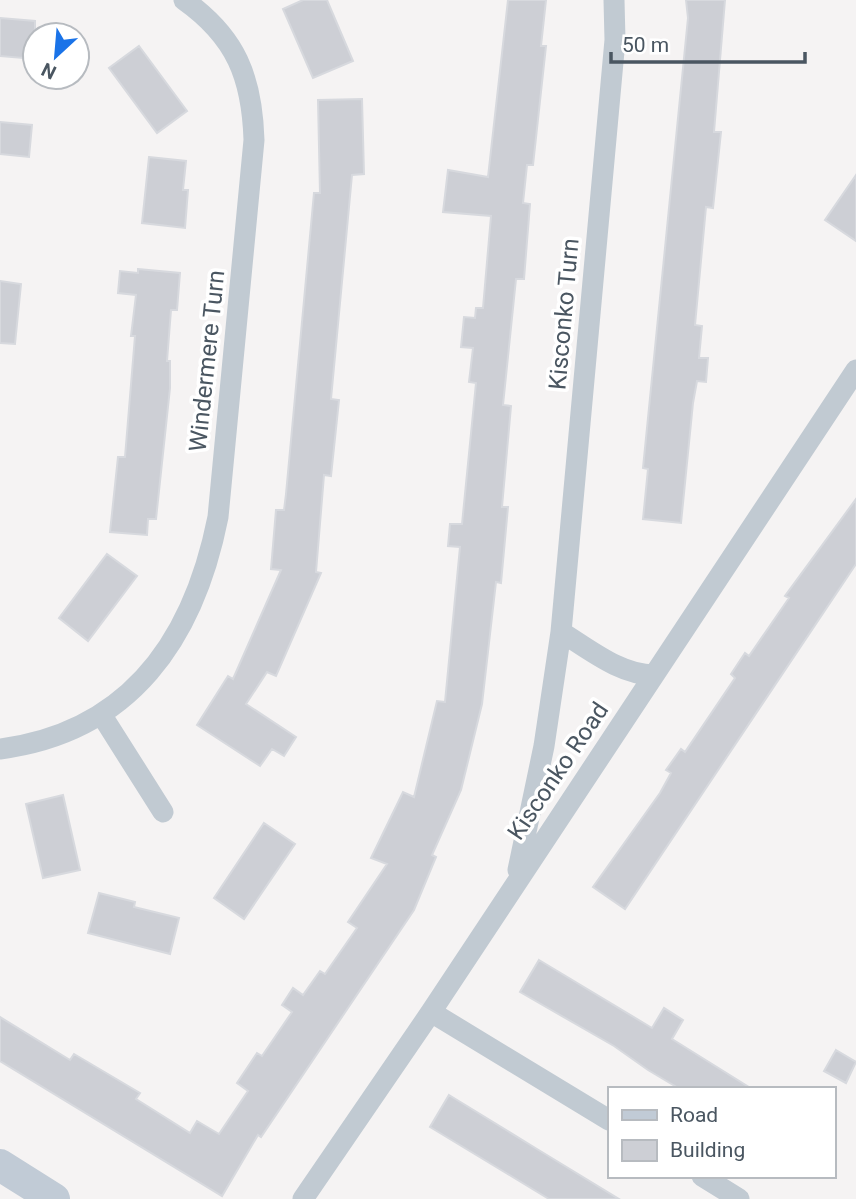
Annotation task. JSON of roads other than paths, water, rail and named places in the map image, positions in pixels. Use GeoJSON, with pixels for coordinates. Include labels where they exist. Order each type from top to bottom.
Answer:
{"type":"FeatureCollection","features":[{"type":"Feature","properties":{"kind":"street","name":"Windermere Turn"},"geometry":{"type":"LineString","coordinates":[[0,749],[62,733],[101,714],[148,674],[173,641],[194,602],[208,565],[218,517],[252,174],[253,107],[247,80],[222,32],[184,0]]}},
{"type":"Feature","properties":{"kind":"street","name":"Kisconko Turn"},"geometry":{"type":"LineString","coordinates":[[516,882],[544,746],[561,632],[615,40],[614,0]]}},
{"type":"Feature","properties":{"kind":"street","name":"Kisconko Road"},"geometry":{"type":"LineString","coordinates":[[303,1199],[431,1012],[856,370]]}},
{"type":"Feature","properties":{"kind":"street"},"geometry":{"type":"LineString","coordinates":[[561,632],[621,667],[640,675],[654,675]]}},
{"type":"Feature","properties":{"kind":"street"},"geometry":{"type":"LineString","coordinates":[[101,714],[163,812]]}},
{"type":"Feature","properties":{"kind":"street"},"geometry":{"type":"LineString","coordinates":[[431,1012],[608,1119]]}},
{"type":"Feature","properties":{"kind":"street"},"geometry":{"type":"LineString","coordinates":[[705,1178],[739,1199]]}},
{"type":"Feature","properties":{"kind":"street"},"geometry":{"type":"LineString","coordinates":[[5,1179],[54,1199]]}}]}
